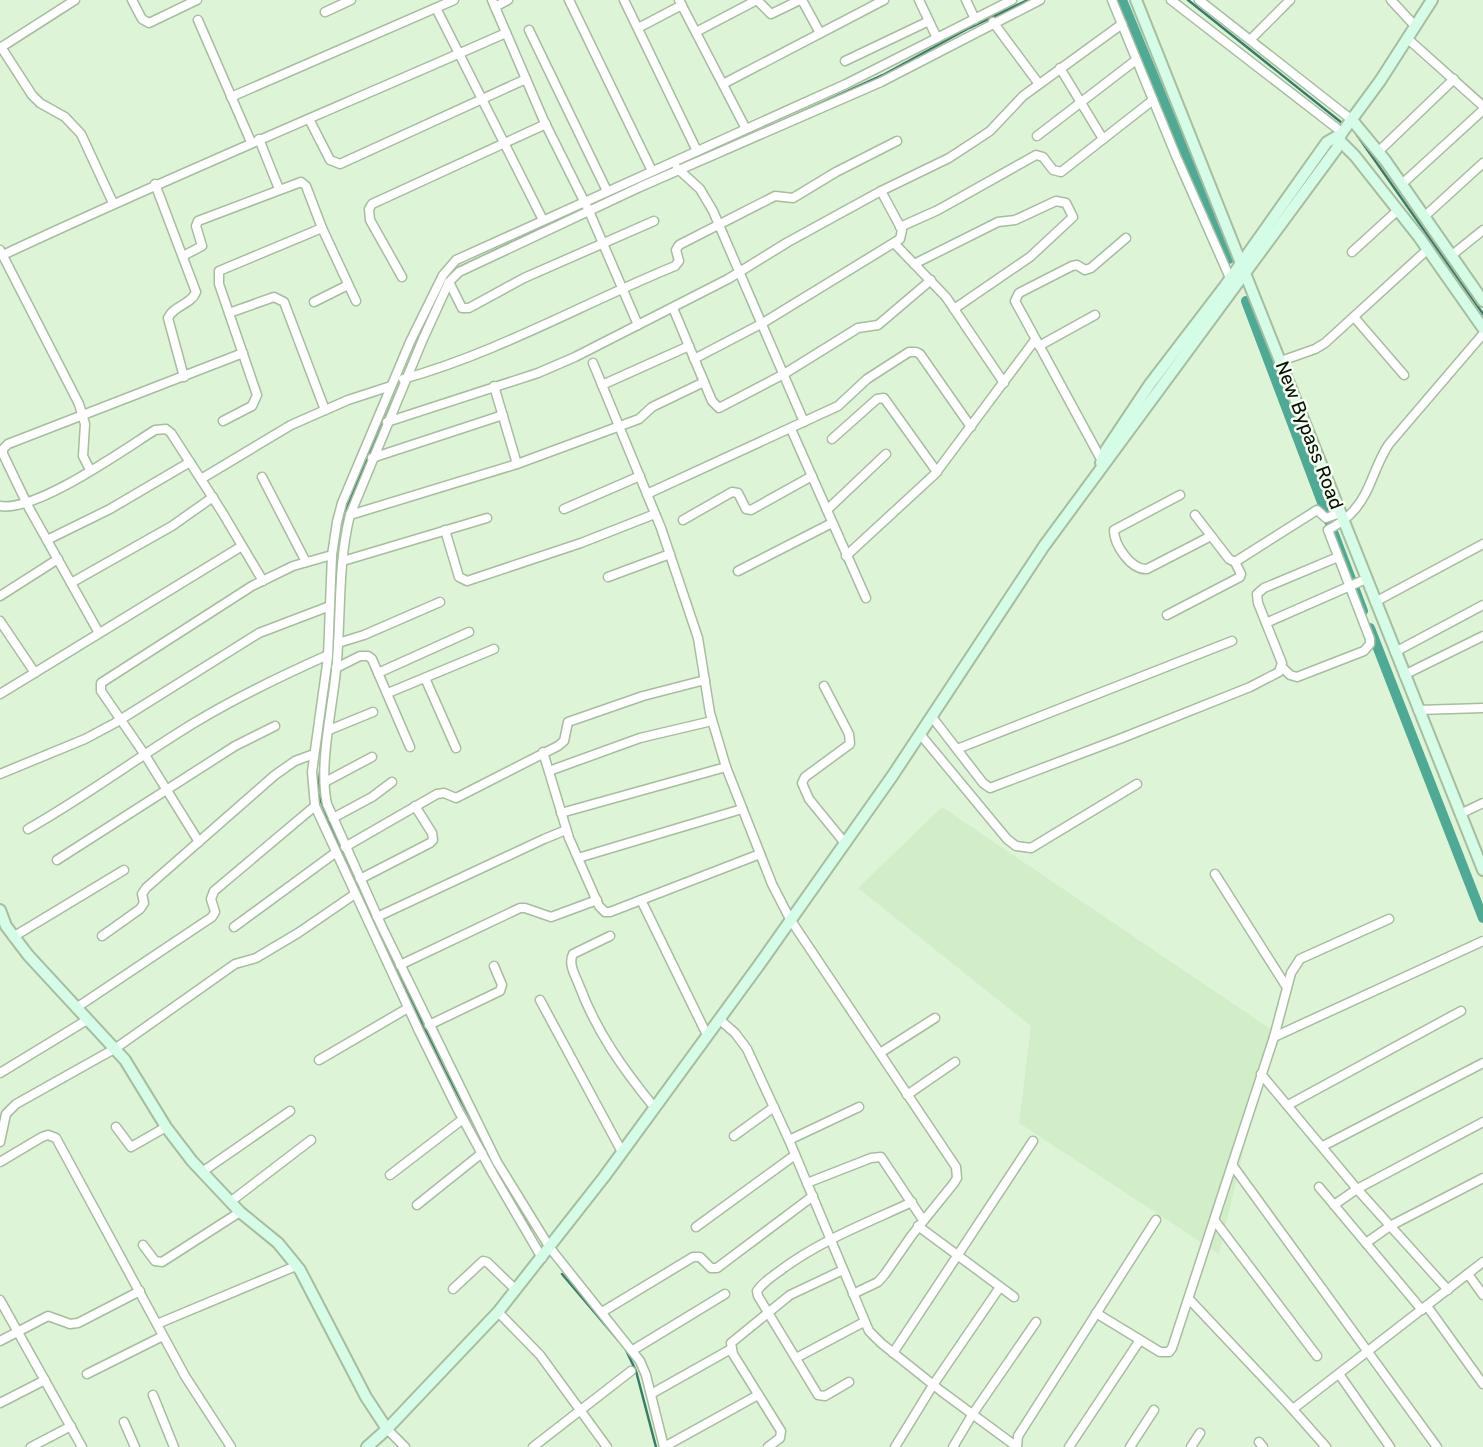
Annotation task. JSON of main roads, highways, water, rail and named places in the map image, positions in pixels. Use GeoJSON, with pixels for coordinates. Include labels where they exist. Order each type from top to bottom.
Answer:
{"type":"FeatureCollection","features":[{"type":"Feature","properties":{"kind":"waterway"},"geometry":{"type":"LineString","coordinates":[[789,118],[883,75],[969,28],[1028,0]]}},
{"type":"Feature","properties":{"kind":"waterway"},"geometry":{"type":"LineString","coordinates":[[1122,0],[1229,259]]}},
{"type":"Feature","properties":{"kind":"waterway"},"geometry":{"type":"LineString","coordinates":[[1188,0],[1342,123]]}},
{"type":"Feature","properties":{"kind":"waterway"},"geometry":{"type":"LineString","coordinates":[[1357,135],[1483,314]]}},
{"type":"Feature","properties":{"kind":"waterway"},"geometry":{"type":"LineString","coordinates":[[458,268],[585,208]]}},
{"type":"Feature","properties":{"kind":"waterway"},"geometry":{"type":"LineString","coordinates":[[340,550],[346,508],[440,293]]}},
{"type":"Feature","properties":{"kind":"waterway"},"geometry":{"type":"LineString","coordinates":[[1246,301],[1363,611]]}},
{"type":"Feature","properties":{"kind":"waterway"},"geometry":{"type":"LineString","coordinates":[[334,647],[337,577]]}},
{"type":"Feature","properties":{"kind":"waterway"},"geometry":{"type":"LineString","coordinates":[[1370,628],[1483,918]]}},
{"type":"Feature","properties":{"kind":"waterway"},"geometry":{"type":"LineString","coordinates":[[321,762],[318,794],[343,856],[444,1069],[478,1132]]}},
{"type":"Feature","properties":{"kind":"waterway"},"geometry":{"type":"LineString","coordinates":[[504,1181],[539,1246]]}},
{"type":"Feature","properties":{"kind":"waterway"},"geometry":{"type":"LineString","coordinates":[[562,1274],[618,1340]]}},
{"type":"Feature","properties":{"kind":"waterway"},"geometry":{"type":"LineString","coordinates":[[625,1348],[636,1371],[656,1447]]}}]}
